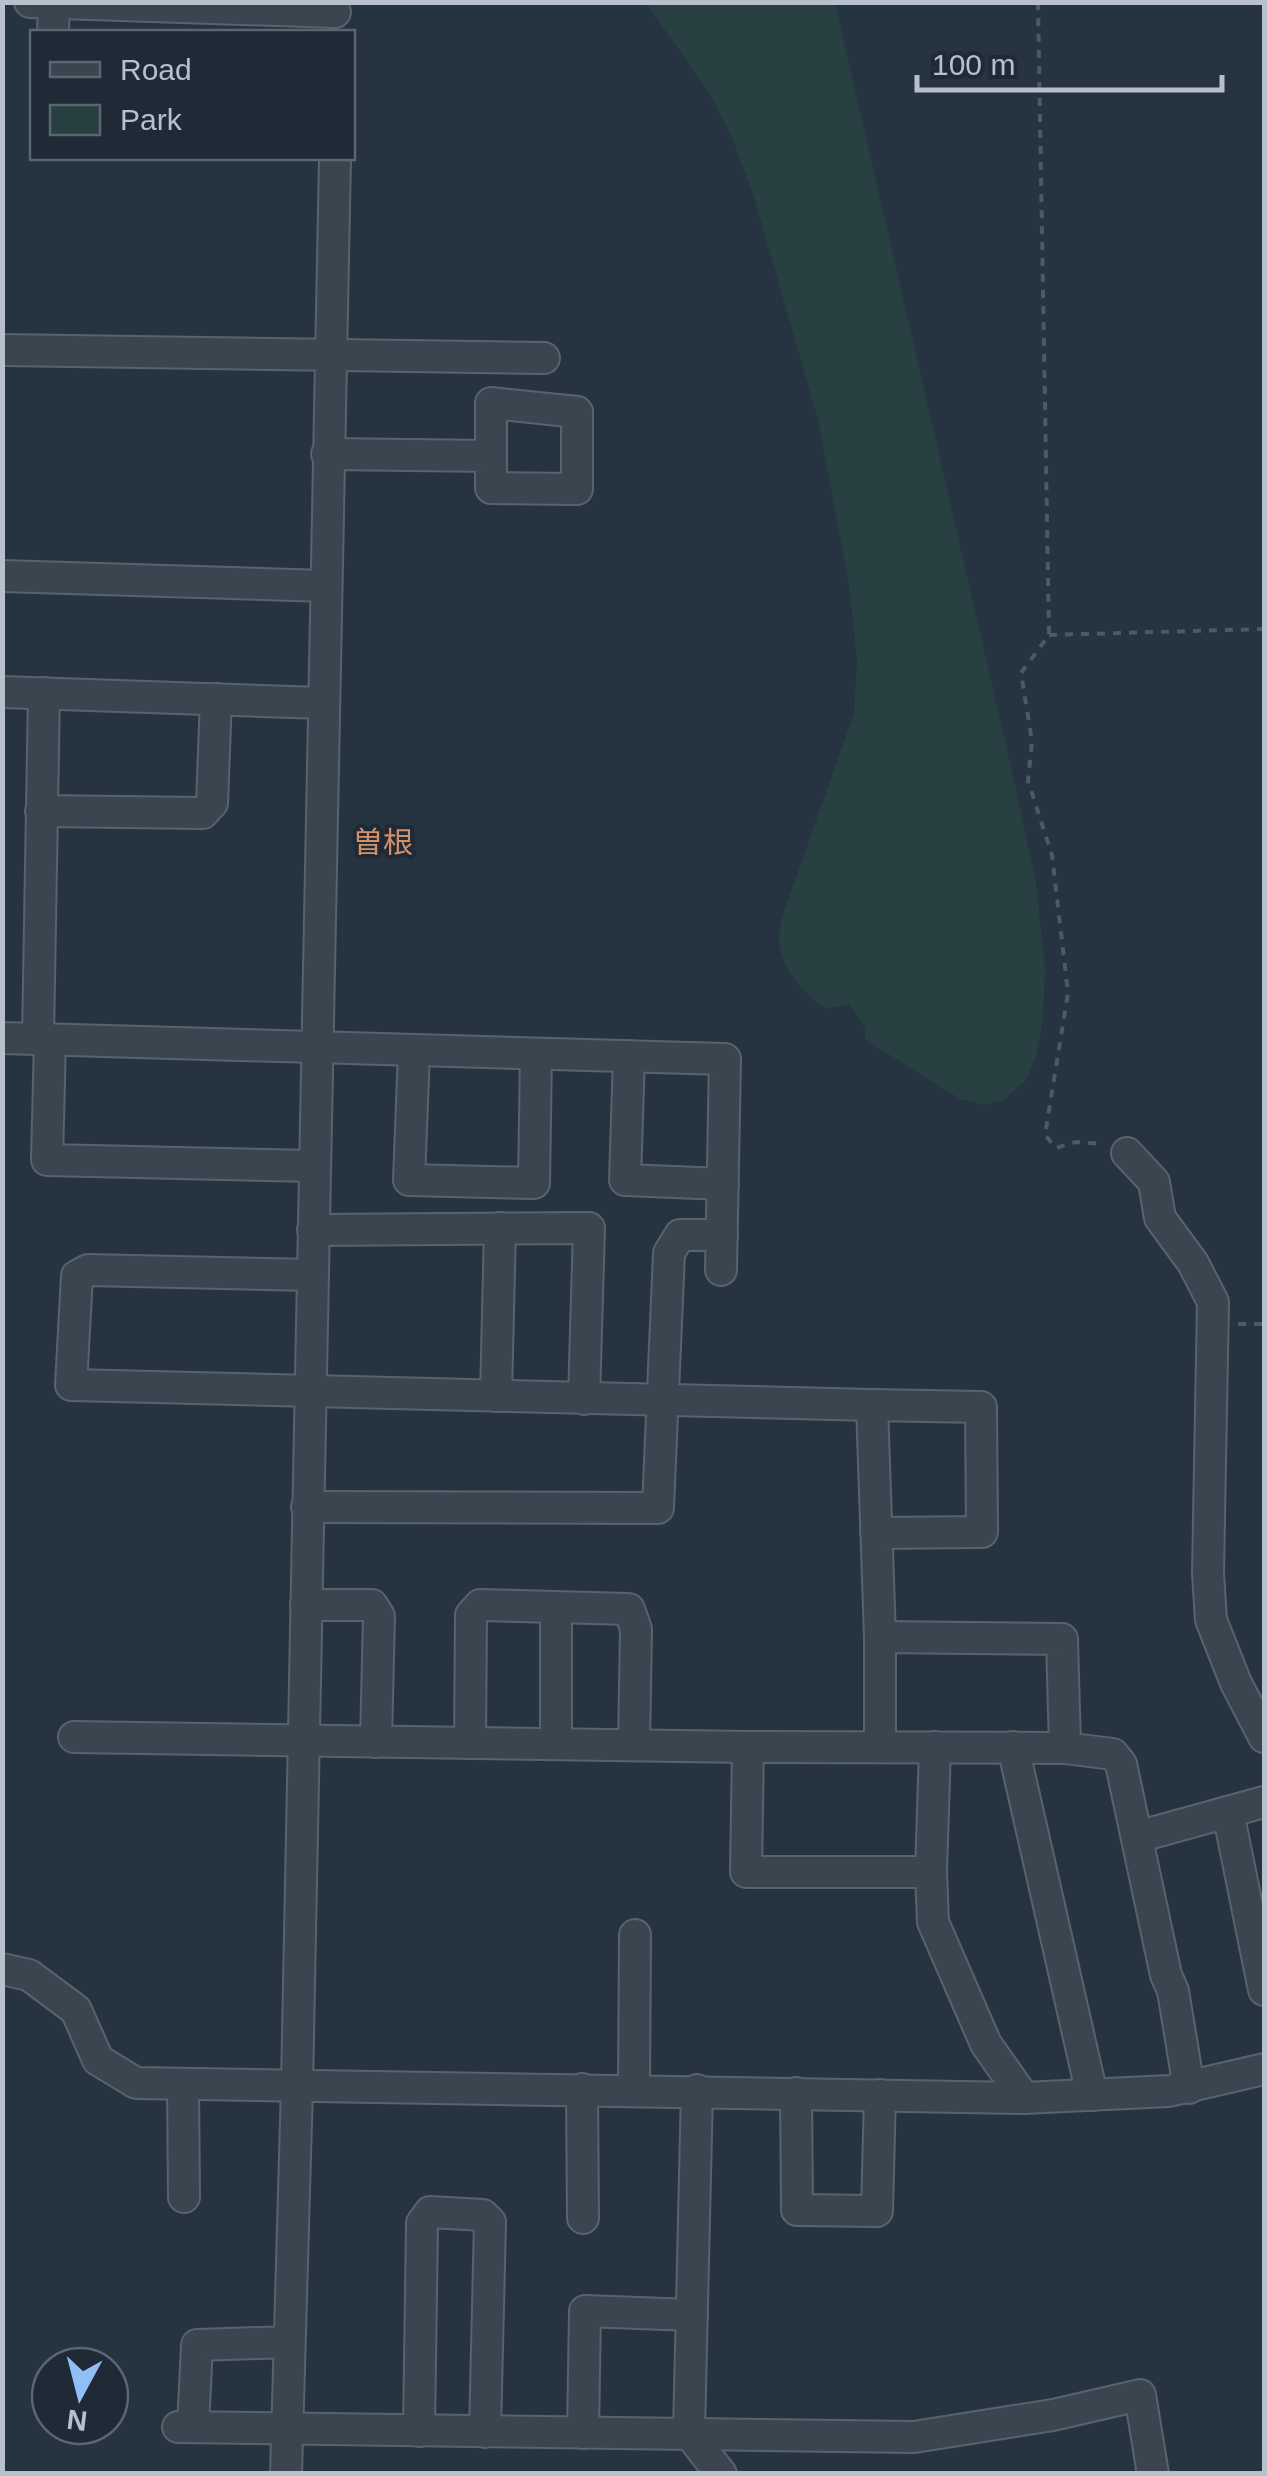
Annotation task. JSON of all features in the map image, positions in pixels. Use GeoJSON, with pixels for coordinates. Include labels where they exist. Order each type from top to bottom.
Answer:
{"type":"FeatureCollection","features":[{"type":"Feature","properties":{"kind":"street"},"geometry":{"type":"LineString","coordinates":[[30,2],[335,16]]}},
{"type":"Feature","properties":{"kind":"street"},"geometry":{"type":"LineString","coordinates":[[53,30],[54,3]]}},
{"type":"Feature","properties":{"kind":"street"},"geometry":{"type":"LineString","coordinates":[[286,2474],[335,160]]}},
{"type":"Feature","properties":{"kind":"street"},"geometry":{"type":"LineString","coordinates":[[2,350],[544,358]]}},
{"type":"Feature","properties":{"kind":"street"},"geometry":{"type":"LineString","coordinates":[[328,454],[491,456]]}},
{"type":"Feature","properties":{"kind":"street"},"geometry":{"type":"LineString","coordinates":[[2,576],[325,586]]}},
{"type":"Feature","properties":{"kind":"street"},"geometry":{"type":"LineString","coordinates":[[2,692],[323,703]]}},
{"type":"Feature","properties":{"kind":"street"},"geometry":{"type":"LineString","coordinates":[[44,694],[41,811],[47,1160],[315,1166]]}},
{"type":"Feature","properties":{"kind":"street"},"geometry":{"type":"LineString","coordinates":[[41,811],[203,813],[212,804],[216,699]]}},
{"type":"Feature","properties":{"kind":"street"},"geometry":{"type":"LineString","coordinates":[[2,1038],[725,1058],[721,1270]]}},
{"type":"Feature","properties":{"kind":"street"},"geometry":{"type":"LineString","coordinates":[[414,1051],[409,1180],[534,1183],[536,1054]]}},
{"type":"Feature","properties":{"kind":"street"},"geometry":{"type":"LineString","coordinates":[[629,1056],[625,1180],[722,1184]]}},
{"type":"Feature","properties":{"kind":"street"},"geometry":{"type":"LineString","coordinates":[[1127,1153],[1154,1182],[1160,1218],[1193,1263],[1213,1302],[1208,1572],[1211,1620],[1236,1684],[1264,1737]]}},
{"type":"Feature","properties":{"kind":"street"},"geometry":{"type":"LineString","coordinates":[[496,1396],[500,1228]]}},
{"type":"Feature","properties":{"kind":"street"},"geometry":{"type":"LineString","coordinates":[[313,1230],[588,1228],[584,1399]]}},
{"type":"Feature","properties":{"kind":"street"},"geometry":{"type":"LineString","coordinates":[[307,1507],[658,1508],[669,1253],[680,1235],[722,1235]]}},
{"type":"Feature","properties":{"kind":"street"},"geometry":{"type":"LineString","coordinates":[[312,1275],[88,1270],[77,1276],[71,1385],[981,1407],[982,1532],[876,1533]]}},
{"type":"Feature","properties":{"kind":"street"},"geometry":{"type":"LineString","coordinates":[[872,1405],[880,1746]]}},
{"type":"Feature","properties":{"kind":"street"},"geometry":{"type":"LineString","coordinates":[[470,1743],[471,1616],[480,1605],[629,1609],[636,1629],[634,1746]]}},
{"type":"Feature","properties":{"kind":"street"},"geometry":{"type":"LineString","coordinates":[[306,1606],[372,1606],[379,1616],[376,1742]]}},
{"type":"Feature","properties":{"kind":"street"},"geometry":{"type":"LineString","coordinates":[[556,1607],[556,1744]]}},
{"type":"Feature","properties":{"kind":"street"},"geometry":{"type":"LineString","coordinates":[[880,1637],[1062,1639],[1065,1748]]}},
{"type":"Feature","properties":{"kind":"street"},"geometry":{"type":"LineString","coordinates":[[74,1737],[1065,1748],[1113,1754],[1121,1764],[1166,1975],[1173,1992],[1188,2088]]}},
{"type":"Feature","properties":{"kind":"street"},"geometry":{"type":"LineString","coordinates":[[748,1747],[746,1872],[931,1872]]}},
{"type":"Feature","properties":{"kind":"street"},"geometry":{"type":"LineString","coordinates":[[935,1747],[933,1922],[986,2044],[1024,2098]]}},
{"type":"Feature","properties":{"kind":"street"},"geometry":{"type":"LineString","coordinates":[[1012,1748],[1092,2095]]}},
{"type":"Feature","properties":{"kind":"street"},"geometry":{"type":"LineString","coordinates":[[1137,1837],[1264,1802]]}},
{"type":"Feature","properties":{"kind":"street"},"geometry":{"type":"LineString","coordinates":[[1228,1812],[1264,1990]]}},
{"type":"Feature","properties":{"kind":"street"},"geometry":{"type":"LineString","coordinates":[[634,2090],[635,1935]]}},
{"type":"Feature","properties":{"kind":"street"},"geometry":{"type":"LineString","coordinates":[[2,1968],[29,1974],[76,2010],[98,2060],[136,2083],[1024,2098],[1188,2088],[1264,2069]]}},
{"type":"Feature","properties":{"kind":"street"},"geometry":{"type":"LineString","coordinates":[[183,2084],[184,2197]]}},
{"type":"Feature","properties":{"kind":"street"},"geometry":{"type":"LineString","coordinates":[[582,2089],[583,2218]]}},
{"type":"Feature","properties":{"kind":"street"},"geometry":{"type":"LineString","coordinates":[[697,2090],[689,2433],[721,2474]]}},
{"type":"Feature","properties":{"kind":"street"},"geometry":{"type":"LineString","coordinates":[[796,2092],[797,2210],[877,2211],[880,2095]]}},
{"type":"Feature","properties":{"kind":"street"},"geometry":{"type":"LineString","coordinates":[[419,2431],[422,2223],[430,2212],[483,2216],[490,2222],[485,2432]]}},
{"type":"Feature","properties":{"kind":"street"},"geometry":{"type":"LineString","coordinates":[[584,2433],[585,2311],[692,2315]]}},
{"type":"Feature","properties":{"kind":"street"},"geometry":{"type":"LineString","coordinates":[[289,2342],[197,2345],[186,2427],[914,2437],[1053,2415],[1140,2394],[1153,2474]]}},
{"type":"Feature","properties":{"kind":"path"},"geometry":{"type":"LineString","coordinates":[[1038,2],[1048,635],[1021,674],[1032,741],[1028,780],[1052,855],[1068,992],[1045,1136],[1056,1148],[1076,1142],[1100,1142],[1127,1153]]}},
{"type":"Feature","properties":{"kind":"path"},"geometry":{"type":"LineString","coordinates":[[1048,635],[1264,629]]}},
{"type":"Feature","properties":{"kind":"green space"},"geometry":{"type":"Polygon","coordinates":[[[646,3],[835,3],[1036,883],[1045,968],[1043,1020],[1036,1056],[1026,1080],[1004,1100],[983,1105],[960,1099],[874,1045],[865,1039],[865,1027],[849,1004],[825,1009],[795,980],[783,958],[779,932],[782,917],[854,713],[857,660],[849,584],[818,420],[753,194],[730,133],[708,91],[646,3]]]}},
{"type":"Feature","properties":{"kind":"district","name":"曽根"},"geometry":{"type":"Point","coordinates":[383,842]}}]}
